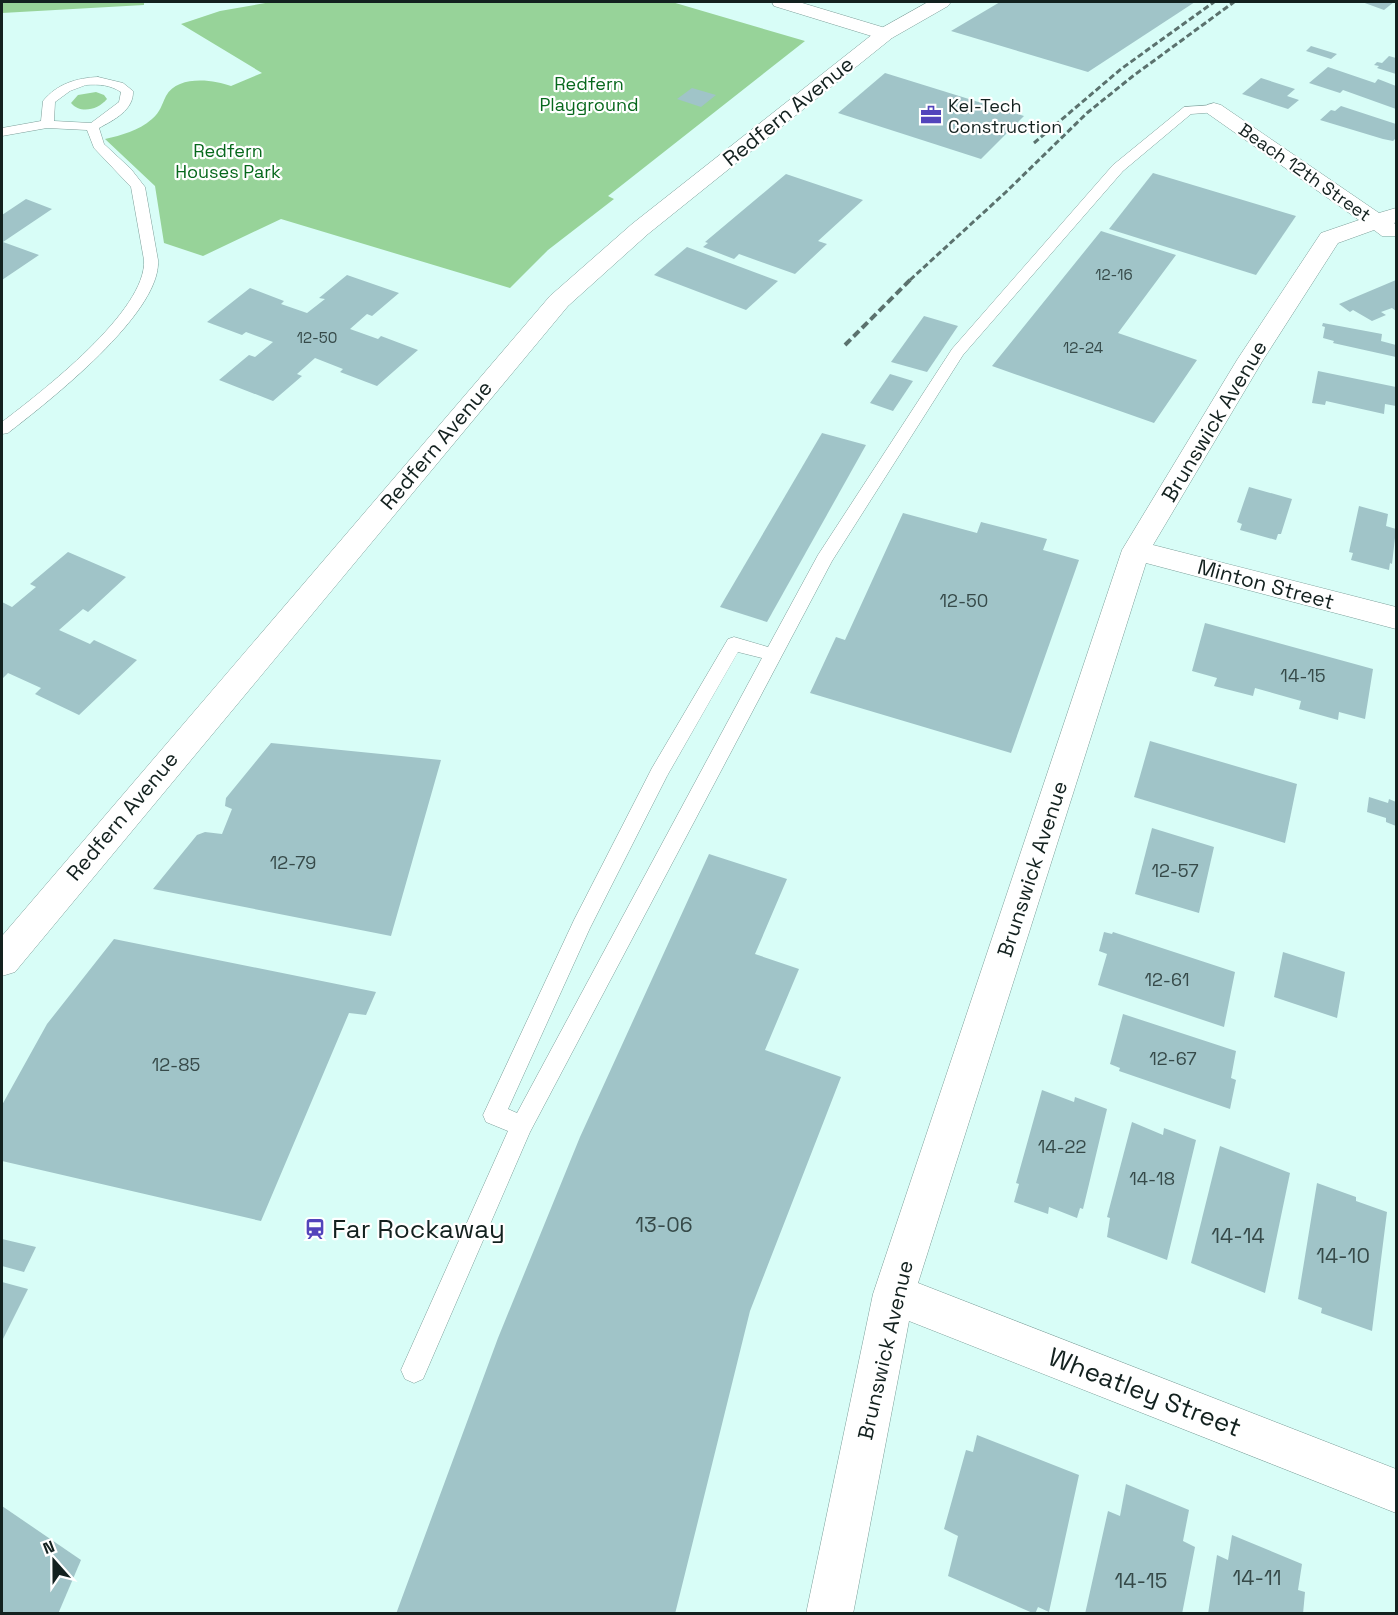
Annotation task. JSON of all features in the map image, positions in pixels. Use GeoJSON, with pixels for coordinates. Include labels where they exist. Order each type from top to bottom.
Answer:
{"type":"FeatureCollection","features":[{"type":"Feature","properties":{"kind":"street"},"geometry":{"type":"LineString","coordinates":[[781,2],[885,34]]}},
{"type":"Feature","properties":{"kind":"street","name":"Redfern Avenue"},"geometry":{"type":"LineString","coordinates":[[2,961],[559,301],[640,229],[885,34],[941,2]]}},
{"type":"Feature","properties":{"kind":"street","name":"Beach 12th Street"},"geometry":{"type":"LineString","coordinates":[[1214,109],[1390,224]]}},
{"type":"Feature","properties":{"kind":"street","name":"Brunswick Avenue"},"geometry":{"type":"LineString","coordinates":[[829,1614],[894,1294],[1136,550],[1250,360],[1329,238],[1390,224]]}},
{"type":"Feature","properties":{"kind":"street","name":"Minton Street"},"geometry":{"type":"LineString","coordinates":[[1136,550],[1396,618]]}},
{"type":"Feature","properties":{"kind":"street","name":"Wheatley Street"},"geometry":{"type":"LineString","coordinates":[[894,1294],[1396,1491]]}},
{"type":"Feature","properties":{"kind":"lane"},"geometry":{"type":"LineString","coordinates":[[2,132],[47,124],[93,127],[125,103],[128,97],[127,91],[112,82],[87,82],[63,89],[49,101],[47,124]]}},
{"type":"Feature","properties":{"kind":"lane"},"geometry":{"type":"LineString","coordinates":[[414,1370],[522,1125],[824,559],[957,352],[1118,168],[1188,110],[1214,109]]}},
{"type":"Feature","properties":{"kind":"lane"},"geometry":{"type":"LineString","coordinates":[[2,429],[40,402],[104,340],[144,292],[152,269],[141,213],[144,201],[137,184],[121,165],[100,148],[93,136],[93,127]]}},
{"type":"Feature","properties":{"kind":"lane"},"geometry":{"type":"LineString","coordinates":[[522,1125],[494,1115],[581,926],[659,773],[734,644],[773,655]]}},
{"type":"Feature","properties":{"kind":"green space"},"geometry":{"type":"Polygon","coordinates":[[[2,2],[144,2],[144,5],[2,13],[2,2]]]}},
{"type":"Feature","properties":{"kind":"green space"},"geometry":{"type":"Polygon","coordinates":[[[271,2],[672,2],[805,41],[608,196],[614,199],[548,250],[510,288],[281,219],[203,256],[164,243],[155,186],[105,139],[130,132],[147,123],[157,113],[171,89],[178,85],[196,80],[231,86],[262,73],[181,24],[220,11],[271,2]]]}},
{"type":"Feature","properties":{"kind":"green space"},"geometry":{"type":"Polygon","coordinates":[[[96,92],[107,99],[99,106],[79,109],[71,103],[78,95],[96,92]]]}},
{"type":"Feature","properties":{"kind":"building"},"geometry":{"type":"Polygon","coordinates":[[[1000,2],[1195,2],[1088,72],[951,31],[1000,2]]]}},
{"type":"Feature","properties":{"kind":"building"},"geometry":{"type":"Polygon","coordinates":[[[1362,2],[1394,2],[1384,10],[1362,2]]]}},
{"type":"Feature","properties":{"kind":"building"},"geometry":{"type":"Polygon","coordinates":[[[1311,46],[1337,54],[1331,59],[1306,51],[1311,46]]]}},
{"type":"Feature","properties":{"kind":"building"},"geometry":{"type":"Polygon","coordinates":[[[1389,56],[1396,58],[1396,74],[1374,65],[1377,62],[1382,63],[1389,56]]]}},
{"type":"Feature","properties":{"kind":"building"},"geometry":{"type":"Polygon","coordinates":[[[1328,67],[1375,83],[1378,79],[1396,86],[1396,109],[1343,90],[1340,93],[1309,83],[1328,67]]]}},
{"type":"Feature","properties":{"kind":"building","name":"Kel-Tech Construction"},"geometry":{"type":"Polygon","coordinates":[[[885,73],[1024,116],[981,159],[838,113],[885,73]]]}},
{"type":"Feature","properties":{"kind":"building"},"geometry":{"type":"Polygon","coordinates":[[[1261,78],[1295,89],[1287,96],[1299,100],[1288,109],[1242,94],[1261,78]]]}},
{"type":"Feature","properties":{"kind":"building"},"geometry":{"type":"Polygon","coordinates":[[[692,88],[716,95],[701,107],[677,99],[692,88]]]}},
{"type":"Feature","properties":{"kind":"building"},"geometry":{"type":"Polygon","coordinates":[[[1341,106],[1396,124],[1396,138],[1393,141],[1383,139],[1320,120],[1331,110],[1335,111],[1341,106]]]}},
{"type":"Feature","properties":{"kind":"building"},"geometry":{"type":"Polygon","coordinates":[[[1153,173],[1296,216],[1256,275],[1109,229],[1153,173]]]}},
{"type":"Feature","properties":{"kind":"building"},"geometry":{"type":"Polygon","coordinates":[[[786,174],[863,200],[818,241],[827,244],[795,274],[739,254],[734,259],[703,247],[708,243],[705,242],[786,174]]]}},
{"type":"Feature","properties":{"kind":"building"},"geometry":{"type":"Polygon","coordinates":[[[26,199],[52,209],[3,242],[39,255],[2,280],[2,215],[26,199]]]}},
{"type":"Feature","properties":{"kind":"building"},"geometry":{"type":"Polygon","coordinates":[[[1101,231],[1176,255],[1118,333],[1197,360],[1154,423],[992,366],[1101,231]]]}},
{"type":"Feature","properties":{"kind":"building"},"geometry":{"type":"Polygon","coordinates":[[[687,247],[778,281],[746,310],[654,275],[687,247]]]}},
{"type":"Feature","properties":{"kind":"building"},"geometry":{"type":"Polygon","coordinates":[[[347,275],[399,293],[372,316],[367,314],[350,329],[378,339],[381,336],[418,350],[377,386],[340,372],[343,369],[315,358],[297,374],[302,376],[273,401],[219,380],[249,355],[255,357],[273,342],[246,332],[242,335],[207,322],[250,288],[284,301],[281,304],[307,313],[325,299],[319,298],[347,275]]]}},
{"type":"Feature","properties":{"kind":"building"},"geometry":{"type":"Polygon","coordinates":[[[1396,280],[1396,311],[1392,308],[1381,312],[1386,315],[1372,321],[1353,310],[1350,312],[1339,304],[1396,280]]]}},
{"type":"Feature","properties":{"kind":"building"},"geometry":{"type":"Polygon","coordinates":[[[924,316],[958,326],[927,372],[891,362],[924,316]]]}},
{"type":"Feature","properties":{"kind":"building"},"geometry":{"type":"Polygon","coordinates":[[[1323,323],[1382,334],[1381,341],[1396,345],[1396,357],[1333,343],[1334,341],[1323,338],[1325,327],[1322,326],[1323,323]]]}},
{"type":"Feature","properties":{"kind":"building"},"geometry":{"type":"Polygon","coordinates":[[[1318,371],[1396,387],[1396,406],[1385,404],[1384,414],[1326,401],[1325,405],[1312,403],[1318,371]]]}},
{"type":"Feature","properties":{"kind":"building"},"geometry":{"type":"Polygon","coordinates":[[[890,374],[913,381],[893,411],[870,403],[890,374]]]}},
{"type":"Feature","properties":{"kind":"building"},"geometry":{"type":"Polygon","coordinates":[[[822,433],[866,445],[767,622],[720,607],[822,433]]]}},
{"type":"Feature","properties":{"kind":"building"},"geometry":{"type":"Polygon","coordinates":[[[1249,487],[1292,499],[1281,534],[1278,534],[1276,540],[1240,530],[1242,524],[1237,522],[1249,487]]]}},
{"type":"Feature","properties":{"kind":"building"},"geometry":{"type":"Polygon","coordinates":[[[1359,506],[1388,514],[1386,526],[1396,529],[1392,564],[1390,563],[1389,570],[1351,560],[1353,553],[1349,552],[1359,506]]]}},
{"type":"Feature","properties":{"kind":"building"},"geometry":{"type":"Polygon","coordinates":[[[903,513],[977,533],[981,522],[1047,539],[1043,550],[1079,560],[1011,753],[810,693],[836,637],[845,640],[903,513]]]}},
{"type":"Feature","properties":{"kind":"building"},"geometry":{"type":"Polygon","coordinates":[[[68,552],[126,577],[88,612],[83,609],[59,630],[90,644],[94,640],[137,660],[79,715],[35,694],[41,688],[8,673],[2,679],[2,602],[12,607],[36,587],[30,584],[68,552]]]}},
{"type":"Feature","properties":{"kind":"building"},"geometry":{"type":"Polygon","coordinates":[[[1205,623],[1373,669],[1365,719],[1339,712],[1338,720],[1299,709],[1301,701],[1255,688],[1253,696],[1214,686],[1217,678],[1192,671],[1205,623]]]}},
{"type":"Feature","properties":{"kind":"building"},"geometry":{"type":"Polygon","coordinates":[[[1150,741],[1297,784],[1285,843],[1134,797],[1150,741]]]}},
{"type":"Feature","properties":{"kind":"building"},"geometry":{"type":"Polygon","coordinates":[[[271,743],[441,760],[391,936],[153,889],[197,835],[205,832],[222,834],[232,809],[225,806],[226,798],[271,743]]]}},
{"type":"Feature","properties":{"kind":"building"},"geometry":{"type":"Polygon","coordinates":[[[1369,797],[1388,803],[1389,799],[1396,802],[1396,826],[1386,822],[1386,818],[1367,812],[1369,797]]]}},
{"type":"Feature","properties":{"kind":"building"},"geometry":{"type":"Polygon","coordinates":[[[1152,828],[1214,847],[1199,913],[1135,894],[1152,828]]]}},
{"type":"Feature","properties":{"kind":"building"},"geometry":{"type":"Polygon","coordinates":[[[709,854],[787,879],[755,954],[799,969],[765,1050],[841,1077],[750,1311],[675,1614],[396,1614],[498,1338],[580,1137],[709,854]]]}},
{"type":"Feature","properties":{"kind":"building"},"geometry":{"type":"Polygon","coordinates":[[[1104,932],[1112,934],[1113,932],[1235,972],[1224,1027],[1098,985],[1107,954],[1099,951],[1104,932]]]}},
{"type":"Feature","properties":{"kind":"building"},"geometry":{"type":"Polygon","coordinates":[[[114,939],[376,992],[366,1015],[349,1013],[261,1221],[2,1161],[2,1105],[47,1024],[114,939]]]}},
{"type":"Feature","properties":{"kind":"building"},"geometry":{"type":"Polygon","coordinates":[[[1283,952],[1345,972],[1337,1018],[1274,997],[1283,952]]]}},
{"type":"Feature","properties":{"kind":"building"},"geometry":{"type":"Polygon","coordinates":[[[1123,1014],[1236,1051],[1231,1078],[1236,1080],[1230,1109],[1119,1071],[1120,1068],[1110,1064],[1123,1014]]]}},
{"type":"Feature","properties":{"kind":"building"},"geometry":{"type":"Polygon","coordinates":[[[1042,1090],[1074,1102],[1075,1097],[1107,1109],[1083,1209],[1080,1208],[1077,1218],[1049,1207],[1048,1214],[1014,1202],[1019,1184],[1016,1183],[1042,1090]]]}},
{"type":"Feature","properties":{"kind":"building"},"geometry":{"type":"Polygon","coordinates":[[[1132,1122],[1163,1135],[1164,1128],[1196,1140],[1167,1260],[1107,1237],[1110,1218],[1107,1217],[1132,1122]]]}},
{"type":"Feature","properties":{"kind":"building"},"geometry":{"type":"Polygon","coordinates":[[[1220,1146],[1290,1173],[1265,1293],[1191,1263],[1220,1146]]]}},
{"type":"Feature","properties":{"kind":"building"},"geometry":{"type":"Polygon","coordinates":[[[1317,1183],[1356,1197],[1356,1201],[1387,1212],[1372,1331],[1321,1313],[1322,1308],[1298,1299],[1317,1183]]]}},
{"type":"Feature","properties":{"kind":"building"},"geometry":{"type":"Polygon","coordinates":[[[2,1239],[36,1247],[24,1272],[2,1266],[2,1239]]]}},
{"type":"Feature","properties":{"kind":"building"},"geometry":{"type":"Polygon","coordinates":[[[2,1282],[28,1289],[2,1341],[2,1282]]]}},
{"type":"Feature","properties":{"kind":"building"},"geometry":{"type":"Polygon","coordinates":[[[977,1435],[1079,1475],[1049,1612],[1038,1607],[1035,1614],[948,1576],[958,1536],[944,1529],[966,1450],[973,1452],[977,1435]]]}},
{"type":"Feature","properties":{"kind":"building"},"geometry":{"type":"Polygon","coordinates":[[[1126,1484],[1189,1510],[1183,1541],[1195,1547],[1182,1614],[1085,1614],[1108,1511],[1120,1516],[1126,1484]]]}},
{"type":"Feature","properties":{"kind":"building"},"geometry":{"type":"Polygon","coordinates":[[[2,1506],[81,1560],[58,1614],[2,1614],[2,1506]]]}},
{"type":"Feature","properties":{"kind":"building"},"geometry":{"type":"Polygon","coordinates":[[[1232,1535],[1302,1564],[1298,1590],[1305,1592],[1303,1614],[1208,1614],[1217,1555],[1228,1560],[1232,1535]]]}},
{"type":"Feature","properties":{"kind":"railway"},"geometry":{"type":"LineString","coordinates":[[1034,143],[1121,69],[1214,2]]}},
{"type":"Feature","properties":{"kind":"railway"},"geometry":{"type":"LineString","coordinates":[[910,280],[1006,192],[1087,113],[1133,76],[1234,2]]}},
{"type":"Feature","properties":{"kind":"railway"},"geometry":{"type":"LineString","coordinates":[[845,345],[910,280]]}},
{"type":"Feature","properties":{"kind":"place","name":"Kel-Tech Construction"},"geometry":{"type":"Point","coordinates":[931,115]}},
{"type":"Feature","properties":{"kind":"place","name":"Far Rockaway"},"geometry":{"type":"Point","coordinates":[315,1229]}},
{"type":"Feature","properties":{"kind":"park label","name":"Redfern Playground"},"geometry":{"type":"Point","coordinates":[589,94]}},
{"type":"Feature","properties":{"kind":"park label","name":"Redfern Houses Park"},"geometry":{"type":"Point","coordinates":[228,160]}}]}
